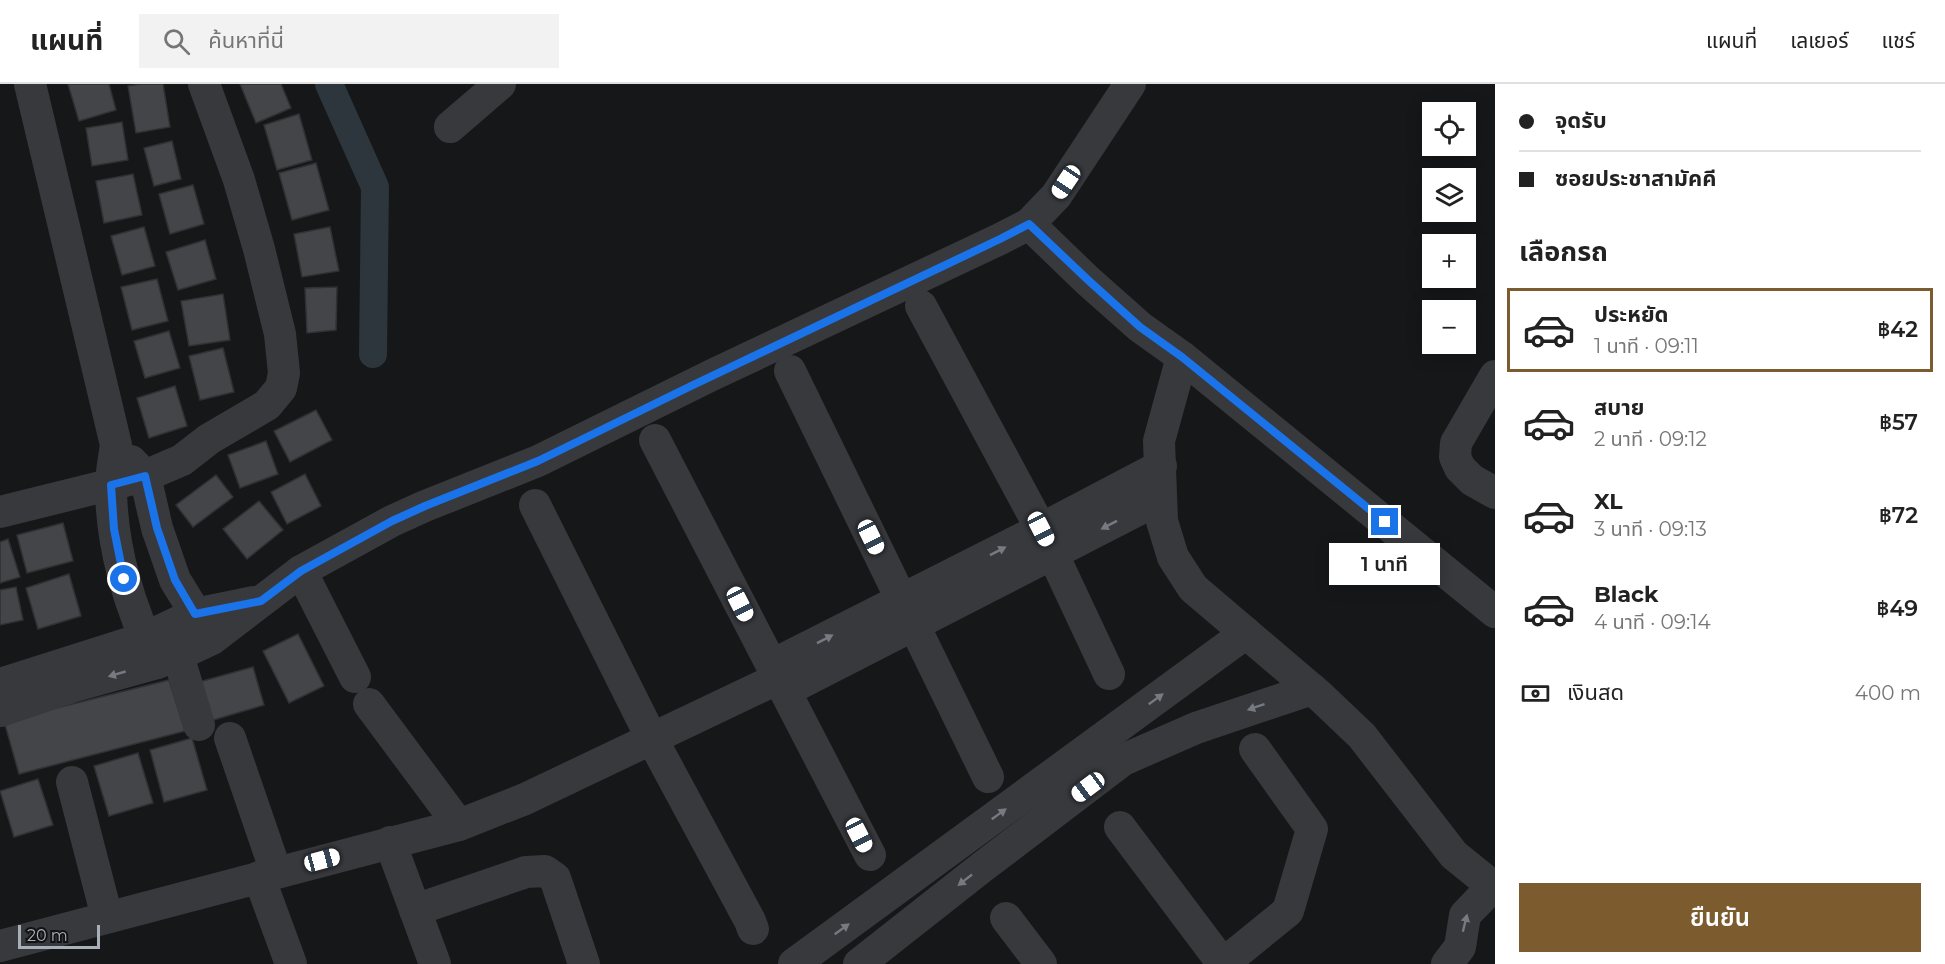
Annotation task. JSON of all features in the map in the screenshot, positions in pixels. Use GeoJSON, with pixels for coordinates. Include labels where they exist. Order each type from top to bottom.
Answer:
{"type":"FeatureCollection","features":[{"type":"Feature","properties":{"kind":"street"},"geometry":{"type":"LineString","coordinates":[[30,84],[116,445],[111,485],[114,529],[124,579],[199,725]]}},
{"type":"Feature","properties":{"kind":"street"},"geometry":{"type":"LineString","coordinates":[[0,512],[145,476],[182,460],[209,438],[267,405],[280,388],[285,373],[280,334],[260,249],[239,180],[204,84]]}},
{"type":"Feature","properties":{"kind":"street"},"geometry":{"type":"LineString","coordinates":[[450,127],[500,84]]}},
{"type":"Feature","properties":{"kind":"street"},"geometry":{"type":"LineString","coordinates":[[0,711],[74,686],[160,652],[203,626],[261,601],[301,571],[392,521],[538,461],[658,401],[1029,224],[1056,196],[1130,84]]}},
{"type":"Feature","properties":{"kind":"street"},"geometry":{"type":"LineString","coordinates":[[1029,224],[1140,327],[1182,357],[1495,612]]}},
{"type":"Feature","properties":{"kind":"street"},"geometry":{"type":"LineString","coordinates":[[921,306],[1047,542],[1109,674]]}},
{"type":"Feature","properties":{"kind":"street"},"geometry":{"type":"LineString","coordinates":[[1182,357],[1160,441],[1162,520],[1173,557],[1193,588],[1312,689],[1362,736],[1454,855],[1494,888],[1465,915],[1460,947],[1447,964]]}},
{"type":"Feature","properties":{"kind":"street"},"geometry":{"type":"LineString","coordinates":[[790,370],[988,777]]}},
{"type":"Feature","properties":{"kind":"street"},"geometry":{"type":"LineString","coordinates":[[1495,376],[1456,443],[1455,457],[1460,468],[1472,480],[1495,493]]}},
{"type":"Feature","properties":{"kind":"street"},"geometry":{"type":"LineString","coordinates":[[655,440],[870,855]]}},
{"type":"Feature","properties":{"kind":"street"},"geometry":{"type":"LineString","coordinates":[[116,445],[145,476],[157,528],[175,580],[203,626]]}},
{"type":"Feature","properties":{"kind":"street"},"geometry":{"type":"LineString","coordinates":[[1047,542],[1161,466]]}},
{"type":"Feature","properties":{"kind":"street"},"geometry":{"type":"LineString","coordinates":[[0,946],[459,825],[525,799],[779,678],[1047,542],[1161,498]]}},
{"type":"Feature","properties":{"kind":"street"},"geometry":{"type":"LineString","coordinates":[[535,505],[652,739],[753,929]]}},
{"type":"Feature","properties":{"kind":"street"},"geometry":{"type":"LineString","coordinates":[[301,571],[362,691],[459,825]]}},
{"type":"Feature","properties":{"kind":"street"},"geometry":{"type":"LineString","coordinates":[[794,964],[1246,633]]}},
{"type":"Feature","properties":{"kind":"street"},"geometry":{"type":"LineString","coordinates":[[0,684],[160,652]]}},
{"type":"Feature","properties":{"kind":"street"},"geometry":{"type":"LineString","coordinates":[[859,964],[1124,760],[1196,728],[1312,689]]}},
{"type":"Feature","properties":{"kind":"street"},"geometry":{"type":"LineString","coordinates":[[230,738],[291,964]]}},
{"type":"Feature","properties":{"kind":"street"},"geometry":{"type":"LineString","coordinates":[[1120,827],[1223,964],[1288,911],[1312,829],[1255,749]]}},
{"type":"Feature","properties":{"kind":"street"},"geometry":{"type":"LineString","coordinates":[[72,782],[107,918]]}},
{"type":"Feature","properties":{"kind":"street"},"geometry":{"type":"LineString","coordinates":[[390,843],[435,964]]}},
{"type":"Feature","properties":{"kind":"street"},"geometry":{"type":"LineString","coordinates":[[415,910],[526,872],[545,871],[555,878],[584,964]]}},
{"type":"Feature","properties":{"kind":"street"},"geometry":{"type":"LineString","coordinates":[[1006,918],[1041,964]]}},
{"type":"Feature","properties":{"kind":"building"},"geometry":{"type":"Polygon","coordinates":[[[68,84],[109,84],[116,110],[79,121],[68,84]]]}},
{"type":"Feature","properties":{"kind":"building"},"geometry":{"type":"Polygon","coordinates":[[[163,84],[170,127],[136,133],[128,86],[163,84]]]}},
{"type":"Feature","properties":{"kind":"building"},"geometry":{"type":"Polygon","coordinates":[[[240,84],[281,84],[291,108],[256,123],[240,84]]]}},
{"type":"Feature","properties":{"kind":"building"},"geometry":{"type":"Polygon","coordinates":[[[299,114],[312,160],[277,170],[264,125],[299,114]]]}},
{"type":"Feature","properties":{"kind":"building"},"geometry":{"type":"Polygon","coordinates":[[[122,122],[128,160],[92,166],[86,128],[122,122]]]}},
{"type":"Feature","properties":{"kind":"building"},"geometry":{"type":"Polygon","coordinates":[[[172,141],[181,179],[154,186],[144,148],[172,141]]]}},
{"type":"Feature","properties":{"kind":"building"},"geometry":{"type":"Polygon","coordinates":[[[316,163],[329,210],[292,220],[279,173],[316,163]]]}},
{"type":"Feature","properties":{"kind":"building"},"geometry":{"type":"Polygon","coordinates":[[[133,174],[142,215],[104,223],[96,181],[133,174]]]}},
{"type":"Feature","properties":{"kind":"building"},"geometry":{"type":"Polygon","coordinates":[[[193,185],[204,224],[170,234],[159,194],[193,185]]]}},
{"type":"Feature","properties":{"kind":"building"},"geometry":{"type":"Polygon","coordinates":[[[144,227],[155,266],[122,275],[111,236],[144,227]]]}},
{"type":"Feature","properties":{"kind":"building"},"geometry":{"type":"Polygon","coordinates":[[[330,227],[339,271],[302,277],[294,234],[330,227]]]}},
{"type":"Feature","properties":{"kind":"building"},"geometry":{"type":"Polygon","coordinates":[[[205,240],[216,279],[178,290],[166,252],[205,240]]]}},
{"type":"Feature","properties":{"kind":"building"},"geometry":{"type":"Polygon","coordinates":[[[157,279],[168,321],[132,330],[121,287],[157,279]]]}},
{"type":"Feature","properties":{"kind":"building"},"geometry":{"type":"Polygon","coordinates":[[[337,287],[336,330],[307,333],[305,288],[337,287]]]}},
{"type":"Feature","properties":{"kind":"building"},"geometry":{"type":"Polygon","coordinates":[[[223,294],[230,340],[189,346],[181,301],[223,294]]]}},
{"type":"Feature","properties":{"kind":"building"},"geometry":{"type":"Polygon","coordinates":[[[169,331],[180,368],[145,378],[134,341],[169,331]]]}},
{"type":"Feature","properties":{"kind":"building"},"geometry":{"type":"Polygon","coordinates":[[[223,348],[234,392],[200,400],[189,356],[223,348]]]}},
{"type":"Feature","properties":{"kind":"building"},"geometry":{"type":"Polygon","coordinates":[[[175,386],[187,426],[149,438],[137,398],[175,386]]]}},
{"type":"Feature","properties":{"kind":"building"},"geometry":{"type":"Polygon","coordinates":[[[316,410],[332,440],[290,462],[274,431],[316,410]]]}},
{"type":"Feature","properties":{"kind":"building"},"geometry":{"type":"Polygon","coordinates":[[[266,441],[278,474],[240,488],[228,455],[266,441]]]}},
{"type":"Feature","properties":{"kind":"building"},"geometry":{"type":"Polygon","coordinates":[[[305,474],[321,506],[287,524],[271,492],[305,474]]]}},
{"type":"Feature","properties":{"kind":"building"},"geometry":{"type":"Polygon","coordinates":[[[216,475],[233,497],[193,527],[176,505],[216,475]]]}},
{"type":"Feature","properties":{"kind":"building"},"geometry":{"type":"Polygon","coordinates":[[[259,501],[283,530],[247,559],[223,529],[259,501]]]}},
{"type":"Feature","properties":{"kind":"building"},"geometry":{"type":"Polygon","coordinates":[[[63,523],[73,561],[27,573],[17,535],[63,523]]]}},
{"type":"Feature","properties":{"kind":"building"},"geometry":{"type":"Polygon","coordinates":[[[8,539],[20,577],[0,583],[0,542],[8,539]]]}},
{"type":"Feature","properties":{"kind":"building"},"geometry":{"type":"Polygon","coordinates":[[[69,574],[81,616],[38,629],[26,588],[69,574]]]}},
{"type":"Feature","properties":{"kind":"building"},"geometry":{"type":"Polygon","coordinates":[[[16,587],[23,620],[0,625],[0,590],[16,587]]]}},
{"type":"Feature","properties":{"kind":"building"},"geometry":{"type":"Polygon","coordinates":[[[298,634],[324,686],[289,703],[263,651],[298,634]]]}},
{"type":"Feature","properties":{"kind":"building"},"geometry":{"type":"Polygon","coordinates":[[[253,667],[264,705],[210,721],[199,682],[253,667]]]}},
{"type":"Feature","properties":{"kind":"building"},"geometry":{"type":"Polygon","coordinates":[[[169,680],[185,731],[19,774],[4,721],[169,680]]]}},
{"type":"Feature","properties":{"kind":"building"},"geometry":{"type":"Polygon","coordinates":[[[192,738],[207,790],[164,802],[150,750],[192,738]]]}},
{"type":"Feature","properties":{"kind":"building"},"geometry":{"type":"Polygon","coordinates":[[[138,753],[153,803],[109,816],[94,766],[138,753]]]}},
{"type":"Feature","properties":{"kind":"building"},"geometry":{"type":"Polygon","coordinates":[[[38,779],[53,825],[14,837],[0,791],[38,779]]]}},
{"type":"Feature","properties":{"kind":"waterway"},"geometry":{"type":"LineString","coordinates":[[329,84],[375,187],[373,354]]}},
{"type":"Feature","properties":{"kind":"route"},"geometry":{"type":"LineString","coordinates":[[124,579],[114,529],[111,485],[145,476],[157,528],[175,580],[195,614],[261,601],[301,571],[392,521],[538,461],[1029,224],[1140,327],[1182,357],[1385,522]]}}]}
